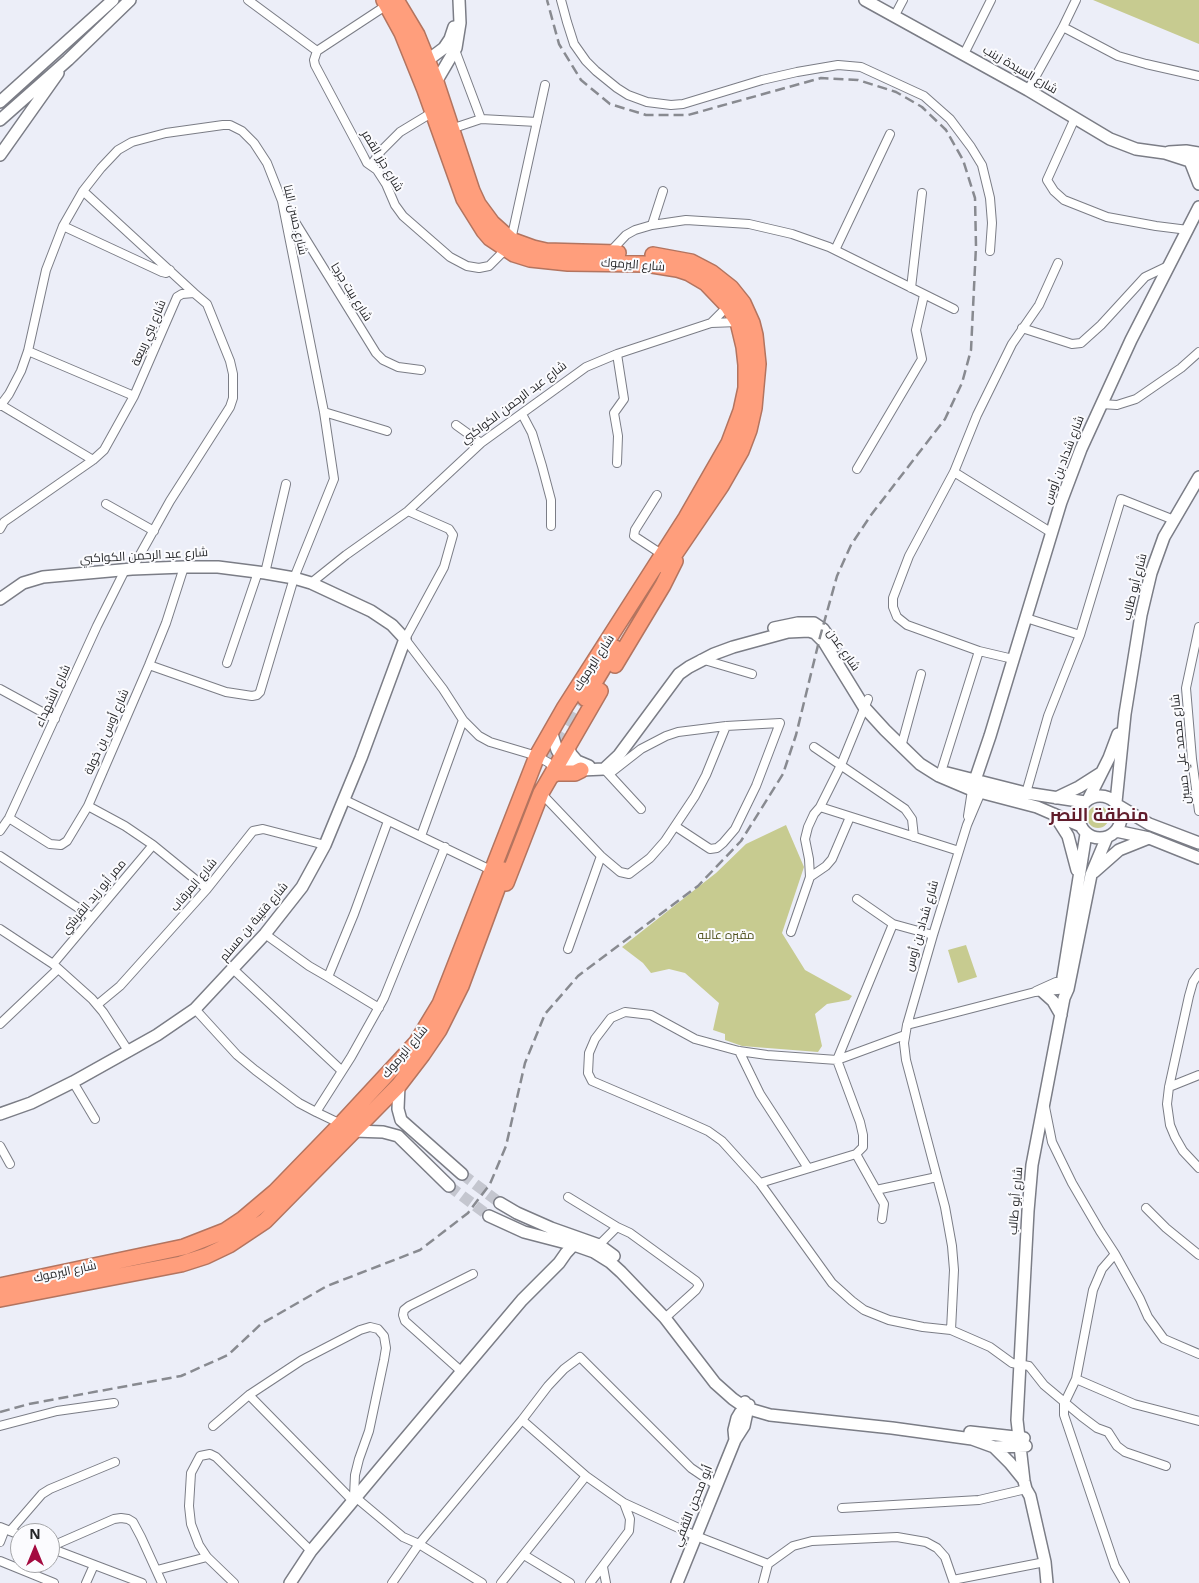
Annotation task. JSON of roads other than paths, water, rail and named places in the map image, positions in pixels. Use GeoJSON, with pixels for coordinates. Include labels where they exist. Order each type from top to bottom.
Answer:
{"type":"FeatureCollection","features":[{"type":"Feature","properties":{"kind":"highway","name":"شارع اليرموك"},"geometry":{"type":"LineString","coordinates":[[0,1299],[181,1264],[206,1256],[229,1245],[265,1221],[348,1127],[412,1047],[440,1004],[493,871],[552,762],[551,731],[686,518],[723,455],[741,411],[746,379],[744,347],[738,322],[728,306],[706,283],[688,273],[672,268],[633,263],[544,262],[521,257],[508,244],[478,204],[465,173],[436,82],[417,35],[389,2]]}},
{"type":"Feature","properties":{"kind":"highway","name":"شارع اليرموك"},"geometry":{"type":"LineString","coordinates":[[389,2],[433,112],[464,200],[490,238],[508,244],[522,244],[546,251],[647,254],[679,258],[691,262],[712,272],[731,288],[743,304],[755,335],[758,378],[749,430],[741,451],[721,486],[642,604],[585,698]]}},
{"type":"Feature","properties":{"kind":"highway"},"geometry":{"type":"LineString","coordinates":[[466,975],[476,963],[552,762],[582,719],[658,593],[685,541]]}},
{"type":"Feature","properties":{"kind":"highway"},"geometry":{"type":"LineString","coordinates":[[565,707],[573,716],[582,719]]}},
{"type":"Feature","properties":{"kind":"highway","name":"شارع اليرموك"},"geometry":{"type":"LineString","coordinates":[[0,1286],[184,1247],[225,1231],[243,1220],[348,1127],[400,1085],[439,1030],[466,975],[533,789],[552,762]]}},
{"type":"Feature","properties":{"kind":"highway"},"geometry":{"type":"LineString","coordinates":[[552,762],[562,772],[582,770]]}},
{"type":"Feature","properties":{"kind":"street"},"geometry":{"type":"LineString","coordinates":[[0,102],[113,0]]}},
{"type":"Feature","properties":{"kind":"street"},"geometry":{"type":"LineString","coordinates":[[0,120],[68,60],[130,0]]}},
{"type":"Feature","properties":{"kind":"street"},"geometry":{"type":"LineString","coordinates":[[248,0],[317,51],[389,2]]}},
{"type":"Feature","properties":{"kind":"street"},"geometry":{"type":"LineString","coordinates":[[428,60],[442,51],[450,39],[453,28],[454,0]]}},
{"type":"Feature","properties":{"kind":"street"},"geometry":{"type":"LineString","coordinates":[[436,82],[455,50],[460,31],[459,0]]}},
{"type":"Feature","properties":{"kind":"street"},"geometry":{"type":"LineString","coordinates":[[561,0],[574,44],[586,61],[623,92],[647,102],[671,105],[683,104],[779,76],[838,65],[861,67],[924,96],[950,119],[982,165],[991,204],[990,252]]}},
{"type":"Feature","properties":{"kind":"street","name":"شارع السيدة زينب"},"geometry":{"type":"LineString","coordinates":[[865,0],[1028,90],[1110,139],[1128,147],[1192,159],[1199,153]]}},
{"type":"Feature","properties":{"kind":"street"},"geometry":{"type":"LineString","coordinates":[[894,17],[903,0]]}},
{"type":"Feature","properties":{"kind":"street"},"geometry":{"type":"LineString","coordinates":[[964,54],[992,0]]}},
{"type":"Feature","properties":{"kind":"street"},"geometry":{"type":"LineString","coordinates":[[1028,90],[1076,0]]}},
{"type":"Feature","properties":{"kind":"street"},"geometry":{"type":"LineString","coordinates":[[1063,27],[1118,56],[1199,76]]}},
{"type":"Feature","properties":{"kind":"street"},"geometry":{"type":"LineString","coordinates":[[455,50],[481,119]]}},
{"type":"Feature","properties":{"kind":"street","name":"شارع جزر القمر"},"geometry":{"type":"LineString","coordinates":[[317,51],[314,60],[315,65],[367,163],[381,176],[395,205],[403,216],[450,257],[467,266],[479,268],[491,265],[508,244]]}},
{"type":"Feature","properties":{"kind":"street"},"geometry":{"type":"LineString","coordinates":[[0,154],[68,60]]}},
{"type":"Feature","properties":{"kind":"street"},"geometry":{"type":"LineString","coordinates":[[508,244],[545,86]]}},
{"type":"Feature","properties":{"kind":"street"},"geometry":{"type":"LineString","coordinates":[[12,90],[28,116]]}},
{"type":"Feature","properties":{"kind":"street"},"geometry":{"type":"LineString","coordinates":[[371,166],[381,151],[395,136],[414,122],[433,112]]}},
{"type":"Feature","properties":{"kind":"street"},"geometry":{"type":"LineString","coordinates":[[1075,118],[1047,180],[1054,191],[1064,200],[1107,217],[1188,230]]}},
{"type":"Feature","properties":{"kind":"street"},"geometry":{"type":"LineString","coordinates":[[451,129],[481,119],[537,122]]}},
{"type":"Feature","properties":{"kind":"street","name":"شارع حسن البنا"},"geometry":{"type":"LineString","coordinates":[[0,406],[21,371],[28,351],[46,270],[63,226],[83,191],[100,168],[118,150],[132,142],[166,133],[223,125],[230,125],[242,131],[254,143],[267,162],[282,201],[324,412],[334,479],[294,578]]}},
{"type":"Feature","properties":{"kind":"street"},"geometry":{"type":"LineString","coordinates":[[835,250],[890,134]]}},
{"type":"Feature","properties":{"kind":"street"},"geometry":{"type":"LineString","coordinates":[[1199,146],[1192,159],[1199,184]]}},
{"type":"Feature","properties":{"kind":"street"},"geometry":{"type":"LineString","coordinates":[[83,191],[207,304],[230,362],[234,380],[233,398],[230,407],[170,501],[154,531],[128,569]]}},
{"type":"Feature","properties":{"kind":"street"},"geometry":{"type":"LineString","coordinates":[[652,225],[663,191]]}},
{"type":"Feature","properties":{"kind":"street"},"geometry":{"type":"LineString","coordinates":[[911,288],[922,193]]}},
{"type":"Feature","properties":{"kind":"street","name":"شارع بيت جرجا"},"geometry":{"type":"LineString","coordinates":[[282,201],[376,352],[383,360],[398,367],[421,370]]}},
{"type":"Feature","properties":{"kind":"street","name":"شارع شداد بن أوس"},"geometry":{"type":"LineString","coordinates":[[951,1330],[954,1259],[949,1227],[937,1177],[906,1060],[905,1035],[978,787],[990,736],[1070,478],[1101,404],[1199,207]]}},
{"type":"Feature","properties":{"kind":"street"},"geometry":{"type":"LineString","coordinates":[[610,252],[626,235],[652,225],[686,220],[749,224],[792,234],[835,250],[954,309]]}},
{"type":"Feature","properties":{"kind":"street"},"geometry":{"type":"LineString","coordinates":[[63,226],[162,272],[166,273],[170,270]]}},
{"type":"Feature","properties":{"kind":"street"},"geometry":{"type":"LineString","coordinates":[[1013,659],[979,651],[907,625],[897,617],[893,608],[893,598],[909,556],[954,472],[977,415],[1022,328],[1042,298],[1058,263]]}},
{"type":"Feature","properties":{"kind":"street"},"geometry":{"type":"LineString","coordinates":[[1022,328],[1072,344],[1081,343],[1145,277],[1170,265]]}},
{"type":"Feature","properties":{"kind":"street","name":"شارع بني ربيعة"},"geometry":{"type":"LineString","coordinates":[[0,529],[4,522],[93,460],[104,450],[134,396],[177,297],[182,294],[194,293]]}},
{"type":"Feature","properties":{"kind":"street"},"geometry":{"type":"LineString","coordinates":[[857,469],[922,361],[916,330],[924,295]]}},
{"type":"Feature","properties":{"kind":"street","name":"شارع عبد الرحمن الكواكبي"},"geometry":{"type":"LineString","coordinates":[[711,323],[728,306]]}},
{"type":"Feature","properties":{"kind":"street","name":"شارع عبد الرحمن الكواكبي"},"geometry":{"type":"LineString","coordinates":[[311,583],[408,511],[481,443],[586,367],[616,354],[711,323],[738,322]]}},
{"type":"Feature","properties":{"kind":"street"},"geometry":{"type":"LineString","coordinates":[[28,351],[134,396]]}},
{"type":"Feature","properties":{"kind":"street"},"geometry":{"type":"LineString","coordinates":[[1101,404],[1118,405],[1136,399],[1181,368],[1199,352]]}},
{"type":"Feature","properties":{"kind":"street"},"geometry":{"type":"LineString","coordinates":[[616,354],[624,399],[614,413],[618,436],[617,462]]}},
{"type":"Feature","properties":{"kind":"street"},"geometry":{"type":"LineString","coordinates":[[0,406],[93,460]]}},
{"type":"Feature","properties":{"kind":"street"},"geometry":{"type":"LineString","coordinates":[[324,412],[387,431]]}},
{"type":"Feature","properties":{"kind":"street"},"geometry":{"type":"LineString","coordinates":[[522,414],[532,433],[542,466],[550,500],[551,526]]}},
{"type":"Feature","properties":{"kind":"street"},"geometry":{"type":"LineString","coordinates":[[456,425],[481,443]]}},
{"type":"Feature","properties":{"kind":"street"},"geometry":{"type":"LineString","coordinates":[[954,472],[1052,533]]}},
{"type":"Feature","properties":{"kind":"street","name":"شارع أبو طالب"},"geometry":{"type":"LineString","coordinates":[[1118,804],[1118,780],[1125,714],[1141,615],[1151,572],[1159,549],[1199,477]]}},
{"type":"Feature","properties":{"kind":"street"},"geometry":{"type":"LineString","coordinates":[[227,663],[262,572],[286,484]]}},
{"type":"Feature","properties":{"kind":"street"},"geometry":{"type":"LineString","coordinates":[[658,495],[635,530],[634,536],[663,555]]}},
{"type":"Feature","properties":{"kind":"street"},"geometry":{"type":"LineString","coordinates":[[1026,793],[1048,716],[1080,635],[1120,499],[1174,520]]}},
{"type":"Feature","properties":{"kind":"street"},"geometry":{"type":"LineString","coordinates":[[106,504],[154,531]]}},
{"type":"Feature","properties":{"kind":"street"},"geometry":{"type":"LineString","coordinates":[[408,511],[450,529],[453,535],[444,567],[405,639],[439,683],[463,720],[485,740],[552,762],[573,757],[581,763],[605,769],[641,809]]}},
{"type":"Feature","properties":{"kind":"street","name":"شارع عبد الرحمن الكواكبي"},"geometry":{"type":"LineString","coordinates":[[0,599],[23,583],[43,577],[128,569],[184,566],[218,567],[262,572],[311,583],[372,611],[392,625],[405,639]]}},
{"type":"Feature","properties":{"kind":"street","name":"شارع أوس بن خولة"},"geometry":{"type":"LineString","coordinates":[[9,818],[50,844],[61,845],[67,841],[88,806],[150,665],[184,566]]}},
{"type":"Feature","properties":{"kind":"street","name":"شارع الشهداء"},"geometry":{"type":"LineString","coordinates":[[0,831],[9,818],[128,569]]}},
{"type":"Feature","properties":{"kind":"street"},"geometry":{"type":"LineString","coordinates":[[150,665],[226,692],[246,696],[257,695],[262,688],[294,578]]}},
{"type":"Feature","properties":{"kind":"street"},"geometry":{"type":"LineString","coordinates":[[1026,618],[1080,635]]}},
{"type":"Feature","properties":{"kind":"street","name":"شارع عدن"},"geometry":{"type":"LineString","coordinates":[[605,769],[660,691],[681,665],[694,655],[710,647],[762,630],[798,623],[814,623],[819,626],[826,633],[866,703]]}},
{"type":"Feature","properties":{"kind":"street","name":"شارع محمد علي حسين"},"geometry":{"type":"LineString","coordinates":[[1199,627],[1186,688],[1199,811]]}},
{"type":"Feature","properties":{"kind":"street","name":"شارع عدن"},"geometry":{"type":"LineString","coordinates":[[605,769],[627,745],[679,674],[702,659],[725,649],[788,632],[809,631],[824,642],[866,703],[920,764],[939,776],[978,787],[1053,813],[1084,830]]}},
{"type":"Feature","properties":{"kind":"street","name":"شارع قتيبة بن مسلم"},"geometry":{"type":"LineString","coordinates":[[0,1114],[31,1103],[129,1052],[195,1009],[265,934],[302,886],[325,845],[345,800],[405,639]]}},
{"type":"Feature","properties":{"kind":"street"},"geometry":{"type":"LineString","coordinates":[[941,772],[979,651]]}},
{"type":"Feature","properties":{"kind":"street"},"geometry":{"type":"LineString","coordinates":[[702,659],[752,674]]}},
{"type":"Feature","properties":{"kind":"street"},"geometry":{"type":"LineString","coordinates":[[902,744],[922,674]]}},
{"type":"Feature","properties":{"kind":"street"},"geometry":{"type":"LineString","coordinates":[[0,689],[55,719]]}},
{"type":"Feature","properties":{"kind":"street"},"geometry":{"type":"LineString","coordinates":[[791,932],[810,877],[806,834],[810,820],[820,807],[841,765],[866,703]]}},
{"type":"Feature","properties":{"kind":"street","name":"شارع أبو طالب"},"geometry":{"type":"LineString","coordinates":[[1087,800],[1110,758],[1125,714]]}},
{"type":"Feature","properties":{"kind":"street"},"geometry":{"type":"LineString","coordinates":[[421,836],[463,720]]}},
{"type":"Feature","properties":{"kind":"street"},"geometry":{"type":"LineString","coordinates":[[582,770],[605,769],[666,736],[688,730],[780,723],[756,786],[735,829],[723,843],[717,848],[710,849],[675,826]]}},
{"type":"Feature","properties":{"kind":"street"},"geometry":{"type":"LineString","coordinates":[[540,793],[601,856],[620,872],[629,874],[650,858],[701,788],[726,726]]}},
{"type":"Feature","properties":{"kind":"street"},"geometry":{"type":"LineString","coordinates":[[551,731],[552,762]]}},
{"type":"Feature","properties":{"kind":"street","name":"شارع عدن"},"geometry":{"type":"LineString","coordinates":[[902,744],[928,765],[978,787],[1055,798],[1087,800]]}},
{"type":"Feature","properties":{"kind":"street"},"geometry":{"type":"LineString","coordinates":[[814,747],[905,809],[912,819],[914,837]]}},
{"type":"Feature","properties":{"kind":"street"},"geometry":{"type":"LineString","coordinates":[[1055,798],[1079,787],[1102,772]]}},
{"type":"Feature","properties":{"kind":"street"},"geometry":{"type":"LineString","coordinates":[[1118,780],[1124,798],[1149,824]]}},
{"type":"Feature","properties":{"kind":"street"},"geometry":{"type":"LineString","coordinates":[[1199,843],[1149,824],[1108,797],[1098,795],[1087,800],[1080,810],[1079,819],[1084,830],[1097,838],[1112,834],[1149,838],[1199,858]]}},
{"type":"Feature","properties":{"kind":"street"},"geometry":{"type":"LineString","coordinates":[[345,800],[493,871]]}},
{"type":"Feature","properties":{"kind":"street"},"geometry":{"type":"LineString","coordinates":[[1112,834],[1121,823],[1122,814],[1118,804]]}},
{"type":"Feature","properties":{"kind":"street"},"geometry":{"type":"LineString","coordinates":[[88,806],[125,826],[153,845],[207,889]]}},
{"type":"Feature","properties":{"kind":"street"},"geometry":{"type":"LineString","coordinates":[[820,807],[959,851]]}},
{"type":"Feature","properties":{"kind":"street"},"geometry":{"type":"LineString","coordinates":[[1053,813],[1068,836],[1078,873]]}},
{"type":"Feature","properties":{"kind":"street"},"geometry":{"type":"LineString","coordinates":[[810,877],[826,866],[832,859],[850,817]]}},
{"type":"Feature","properties":{"kind":"street"},"geometry":{"type":"LineString","coordinates":[[328,977],[354,914],[388,821]]}},
{"type":"Feature","properties":{"kind":"street","name":"شارع المرقاب"},"geometry":{"type":"LineString","coordinates":[[97,1005],[120,986],[207,889],[254,831],[263,829],[325,845]]}},
{"type":"Feature","properties":{"kind":"street","name":"شارع أبو طالب"},"geometry":{"type":"LineString","coordinates":[[1048,1583],[1045,1562],[1027,1489],[1032,1489],[1022,1442],[1019,1408],[1019,1365],[1032,1165],[1061,1015],[1084,830]]}},
{"type":"Feature","properties":{"kind":"street","name":"شارع أبو طالب"},"geometry":{"type":"LineString","coordinates":[[1065,988],[1091,875],[1112,834]]}},
{"type":"Feature","properties":{"kind":"street"},"geometry":{"type":"LineString","coordinates":[[1091,875],[1119,850],[1149,838]]}},
{"type":"Feature","properties":{"kind":"street","name":"ممر أبو زيد القرشي"},"geometry":{"type":"LineString","coordinates":[[0,1024],[56,966],[92,917],[153,845]]}},
{"type":"Feature","properties":{"kind":"street"},"geometry":{"type":"LineString","coordinates":[[316,1112],[379,1008],[445,847]]}},
{"type":"Feature","properties":{"kind":"street"},"geometry":{"type":"LineString","coordinates":[[0,856],[92,917]]}},
{"type":"Feature","properties":{"kind":"street"},"geometry":{"type":"LineString","coordinates":[[568,949],[601,856]]}},
{"type":"Feature","properties":{"kind":"street"},"geometry":{"type":"LineString","coordinates":[[857,899],[893,924],[933,935]]}},
{"type":"Feature","properties":{"kind":"street"},"geometry":{"type":"LineString","coordinates":[[760,1183],[856,1154],[863,1147],[863,1135],[837,1060],[893,924]]}},
{"type":"Feature","properties":{"kind":"street"},"geometry":{"type":"LineString","coordinates":[[0,929],[56,966],[97,1005],[129,1052]]}},
{"type":"Feature","properties":{"kind":"street"},"geometry":{"type":"LineString","coordinates":[[265,934],[309,966],[379,1008]]}},
{"type":"Feature","properties":{"kind":"street"},"geometry":{"type":"LineString","coordinates":[[233,969],[342,1071]]}},
{"type":"Feature","properties":{"kind":"street"},"geometry":{"type":"LineString","coordinates":[[1199,973],[1193,982],[1189,996],[1167,1104],[1170,1126],[1183,1151],[1199,1168]]}},
{"type":"Feature","properties":{"kind":"street"},"geometry":{"type":"LineString","coordinates":[[907,1026],[1039,992],[1049,984],[1065,988]]}},
{"type":"Feature","properties":{"kind":"street"},"geometry":{"type":"LineString","coordinates":[[1039,992],[1053,1002],[1061,1015]]}},
{"type":"Feature","properties":{"kind":"street"},"geometry":{"type":"LineString","coordinates":[[195,1009],[238,1055],[298,1103],[348,1127],[398,1136],[449,1186]]}},
{"type":"Feature","properties":{"kind":"street"},"geometry":{"type":"LineString","coordinates":[[905,1035],[837,1060],[767,1055],[739,1051],[689,1036],[651,1015],[624,1012],[611,1018],[595,1038],[589,1053],[588,1073],[596,1084],[644,1102],[714,1135],[760,1183],[832,1283],[864,1310],[889,1320],[951,1330],[990,1346],[1007,1360],[1019,1365],[1029,1366],[1044,1385],[1097,1428],[1108,1432],[1118,1446],[1126,1452],[1166,1466]]}},
{"type":"Feature","properties":{"kind":"street"},"geometry":{"type":"LineString","coordinates":[[739,1051],[760,1094],[808,1168]]}},
{"type":"Feature","properties":{"kind":"street"},"geometry":{"type":"LineString","coordinates":[[1169,1087],[1199,1075]]}},
{"type":"Feature","properties":{"kind":"street"},"geometry":{"type":"LineString","coordinates":[[73,1082],[94,1119]]}},
{"type":"Feature","properties":{"kind":"street"},"geometry":{"type":"LineString","coordinates":[[400,1085],[398,1108],[401,1120],[462,1174]]}},
{"type":"Feature","properties":{"kind":"street"},"geometry":{"type":"LineString","coordinates":[[1044,1102],[1052,1142],[1080,1196],[1140,1299],[1148,1317],[1164,1339],[1199,1354]]}},
{"type":"Feature","properties":{"kind":"street"},"geometry":{"type":"LineString","coordinates":[[0,1146],[10,1164]]}},
{"type":"Feature","properties":{"kind":"street"},"geometry":{"type":"LineString","coordinates":[[856,1154],[884,1204],[882,1219]]}},
{"type":"Feature","properties":{"kind":"street"},"geometry":{"type":"LineString","coordinates":[[876,1190],[937,1177]]}},
{"type":"Feature","properties":{"kind":"street"},"geometry":{"type":"LineString","coordinates":[[568,1197],[630,1232],[698,1284],[698,1288],[666,1317]]}},
{"type":"Feature","properties":{"kind":"street"},"geometry":{"type":"LineString","coordinates":[[500,1203],[580,1243],[610,1262],[666,1317]]}},
{"type":"Feature","properties":{"kind":"street"},"geometry":{"type":"LineString","coordinates":[[1146,1208],[1166,1228],[1199,1255]]}},
{"type":"Feature","properties":{"kind":"street"},"geometry":{"type":"LineString","coordinates":[[489,1216],[524,1232],[599,1245],[626,1267],[720,1380],[748,1404],[770,1416],[892,1428],[972,1439],[994,1447],[1010,1463],[1027,1489],[979,1500],[842,1508]]}},
{"type":"Feature","properties":{"kind":"street"},"geometry":{"type":"LineString","coordinates":[[599,1245],[617,1226]]}},
{"type":"Feature","properties":{"kind":"street"},"geometry":{"type":"LineString","coordinates":[[290,1583],[311,1551],[522,1300],[580,1243]]}},
{"type":"Feature","properties":{"kind":"street"},"geometry":{"type":"LineString","coordinates":[[1115,1254],[1102,1269],[1093,1290],[1076,1378],[1065,1401],[1064,1415],[1115,1566],[1125,1583]]}},
{"type":"Feature","properties":{"kind":"street"},"geometry":{"type":"LineString","coordinates":[[462,1372],[405,1321],[403,1315],[404,1310],[409,1306],[473,1274]]}},
{"type":"Feature","properties":{"kind":"street"},"geometry":{"type":"LineString","coordinates":[[213,1426],[249,1395],[302,1360],[360,1330],[370,1327],[378,1329],[384,1336],[386,1348],[369,1431],[355,1475],[354,1500]]}},
{"type":"Feature","properties":{"kind":"street"},"geometry":{"type":"LineString","coordinates":[[392,1583],[419,1544],[548,1386],[564,1369],[580,1358],[691,1468],[716,1485]]}},
{"type":"Feature","properties":{"kind":"street"},"geometry":{"type":"LineString","coordinates":[[1076,1378],[1134,1404],[1199,1420]]}},
{"type":"Feature","properties":{"kind":"street"},"geometry":{"type":"LineString","coordinates":[[249,1395],[354,1500],[403,1537],[419,1544],[482,1583]]}},
{"type":"Feature","properties":{"kind":"street"},"geometry":{"type":"LineString","coordinates":[[0,1426],[57,1411],[114,1403]]}},
{"type":"Feature","properties":{"kind":"street"},"geometry":{"type":"LineString","coordinates":[[748,1404],[770,1409],[893,1422],[1022,1442]]}},
{"type":"Feature","properties":{"kind":"street","name":"أبو محجن الثقفي"},"geometry":{"type":"LineString","coordinates":[[677,1583],[734,1440],[744,1426],[748,1404]]}},
{"type":"Feature","properties":{"kind":"street"},"geometry":{"type":"LineString","coordinates":[[522,1420],[586,1476],[624,1503],[696,1536],[768,1564]]}},
{"type":"Feature","properties":{"kind":"street"},"geometry":{"type":"LineString","coordinates":[[994,1447],[1022,1442]]}},
{"type":"Feature","properties":{"kind":"street"},"geometry":{"type":"LineString","coordinates":[[234,1583],[207,1557],[199,1545],[190,1524],[191,1473],[200,1456],[205,1454],[216,1457],[311,1551]]}},
{"type":"Feature","properties":{"kind":"street"},"geometry":{"type":"LineString","coordinates":[[0,1542],[5,1529],[42,1494],[115,1462]]}},
{"type":"Feature","properties":{"kind":"street"},"geometry":{"type":"LineString","coordinates":[[501,1583],[586,1476]]}},
{"type":"Feature","properties":{"kind":"street"},"geometry":{"type":"LineString","coordinates":[[590,1583],[629,1531],[630,1519],[624,1503]]}},
{"type":"Feature","properties":{"kind":"street"},"geometry":{"type":"LineString","coordinates":[[60,1543],[114,1519],[128,1519],[133,1522],[162,1583]]}},
{"type":"Feature","properties":{"kind":"street"},"geometry":{"type":"LineString","coordinates":[[763,1583],[768,1564],[793,1546],[812,1541],[906,1538],[926,1542],[937,1548],[945,1557],[954,1582],[1045,1562]]}},
{"type":"Feature","properties":{"kind":"street"},"geometry":{"type":"LineString","coordinates":[[60,1551],[142,1583]]}},
{"type":"Feature","properties":{"kind":"street"},"geometry":{"type":"LineString","coordinates":[[524,1555],[570,1583]]}},
{"type":"Feature","properties":{"kind":"street"},"geometry":{"type":"LineString","coordinates":[[157,1570],[207,1557]]}},
{"type":"Feature","properties":{"kind":"street"},"geometry":{"type":"LineString","coordinates":[[0,1561],[54,1583]]}},
{"type":"Feature","properties":{"kind":"street"},"geometry":{"type":"LineString","coordinates":[[86,1583],[94,1564]]}},
{"type":"Feature","properties":{"kind":"street"},"geometry":{"type":"LineString","coordinates":[[603,1567],[606,1583]]}},
{"type":"Feature","properties":{"kind":"tunnel"},"geometry":{"type":"LineString","coordinates":[[545,766],[585,698]]}},
{"type":"Feature","properties":{"kind":"tunnel"},"geometry":{"type":"LineString","coordinates":[[462,1174],[500,1203]]}},
{"type":"Feature","properties":{"kind":"tunnel"},"geometry":{"type":"LineString","coordinates":[[449,1186],[489,1216]]}},
{"type":"Feature","properties":{"kind":"railway"},"geometry":{"type":"LineString","coordinates":[[0,1412],[29,1404],[181,1376],[228,1355],[261,1324],[327,1286],[420,1250],[468,1213],[490,1184],[506,1146],[525,1063],[545,1014],[578,976],[698,886],[741,841],[783,774],[796,735],[837,576],[851,545],[871,515],[945,419],[962,383],[971,350],[976,246],[975,198],[963,160],[946,130],[922,107],[896,92],[858,80],[821,78],[688,115],[646,115],[610,104],[581,80],[559,44],[547,0]]}},
{"type":"Feature","properties":{"kind":"district","name":"منطقة النصر"},"geometry":{"type":"Point","coordinates":[1099,816]}},
{"type":"Feature","properties":{"kind":"park label","name":"مقبره عاليه"},"geometry":{"type":"Point","coordinates":[726,936]}}]}
